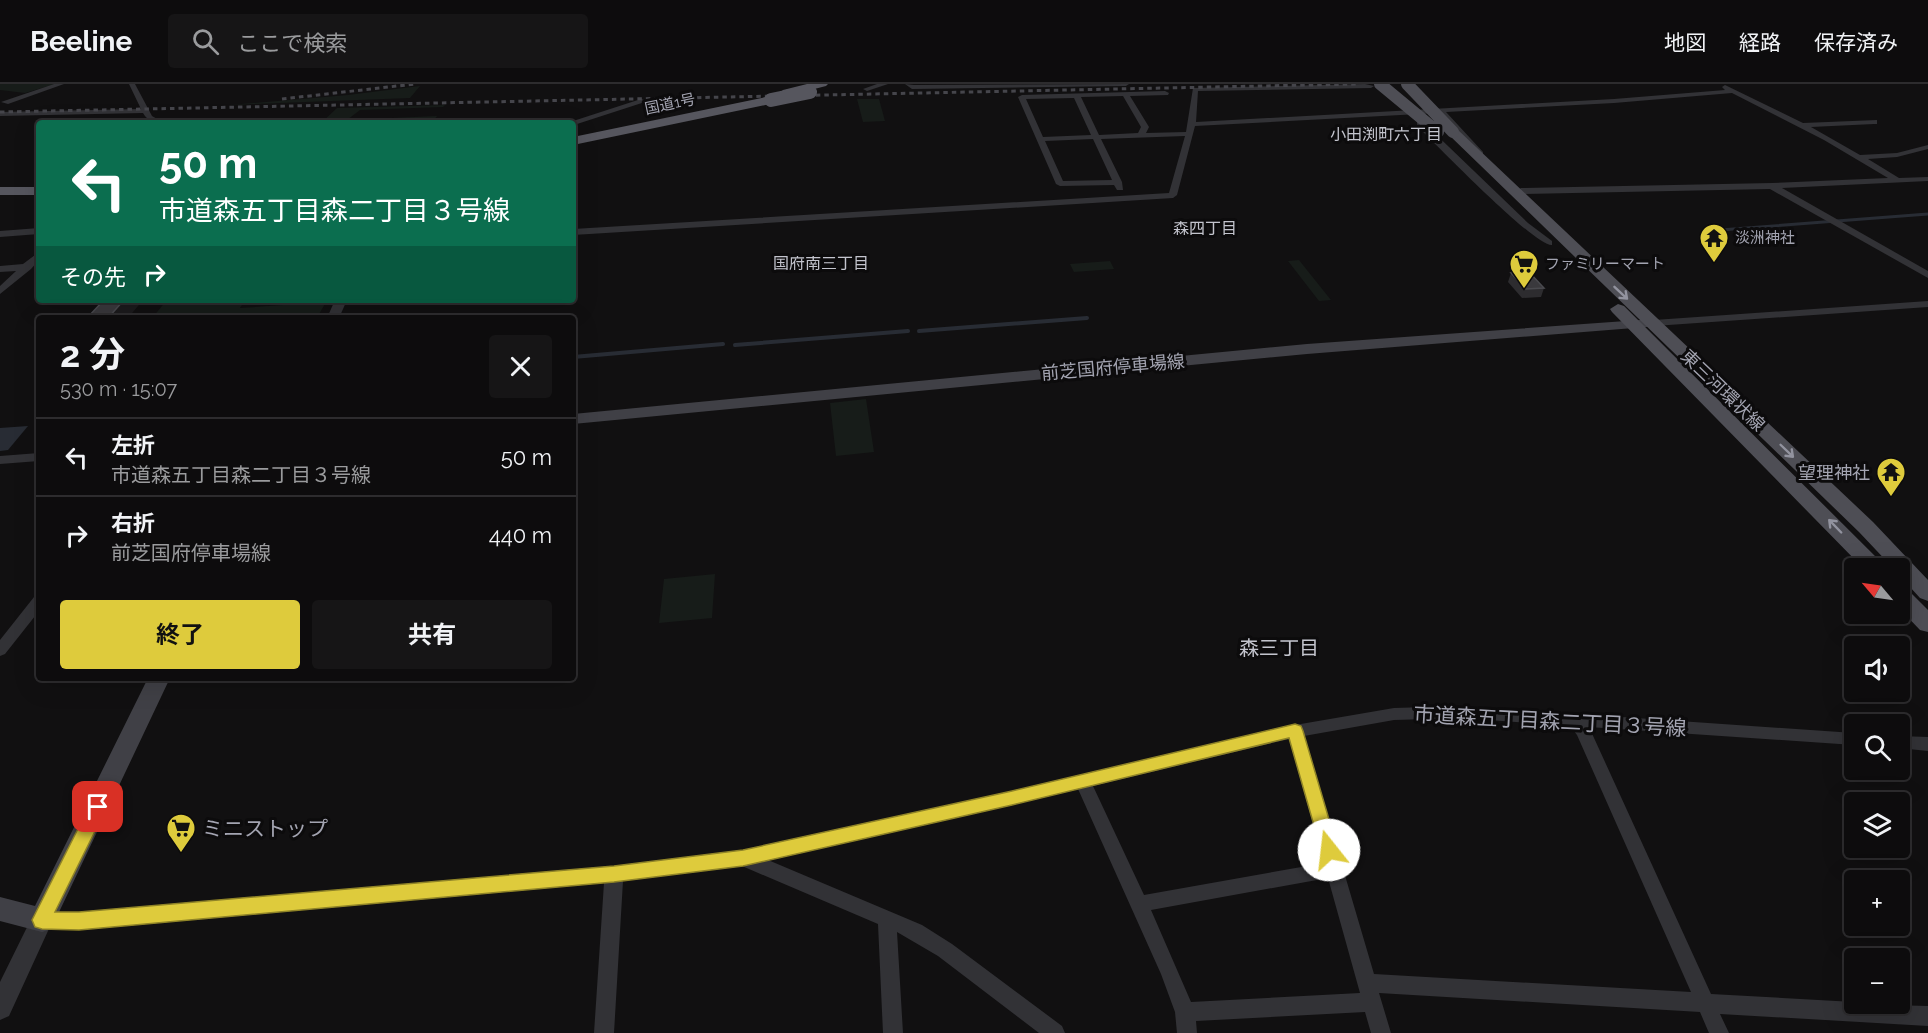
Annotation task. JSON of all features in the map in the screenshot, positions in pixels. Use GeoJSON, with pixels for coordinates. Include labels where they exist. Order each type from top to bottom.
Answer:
{"type":"FeatureCollection","features":[{"type":"Feature","properties":{"kind":"highway","name":"国道1号"},"geometry":{"type":"LineString","coordinates":[[576,138],[827,85]]}},
{"type":"Feature","properties":{"kind":"highway","name":"国道1号"},"geometry":{"type":"LineString","coordinates":[[576,138],[810,92],[827,85]]}},
{"type":"Feature","properties":{"kind":"highway"},"geometry":{"type":"LineString","coordinates":[[3,193],[36,191]]}},
{"type":"Feature","properties":{"kind":"highway"},"geometry":{"type":"LineString","coordinates":[[3,193],[36,196]]}},
{"type":"Feature","properties":{"kind":"main road","name":"東三河環状線"},"geometry":{"type":"LineString","coordinates":[[1399,84],[1478,165],[1512,192]]}},
{"type":"Feature","properties":{"kind":"main road","name":"東三河環状線"},"geometry":{"type":"LineString","coordinates":[[1407,84],[1446,132]]}},
{"type":"Feature","properties":{"kind":"main road","name":"東三河環状線"},"geometry":{"type":"LineString","coordinates":[[1376,85],[1446,132],[1512,192],[1633,324],[1865,558]]}},
{"type":"Feature","properties":{"kind":"main road","name":"東三河環状線"},"geometry":{"type":"LineString","coordinates":[[1556,241],[1654,323],[1866,527],[1928,593]]}},
{"type":"Feature","properties":{"kind":"main road","name":"前芝国府停車場線"},"geometry":{"type":"LineString","coordinates":[[576,418],[1307,349],[1654,323]]}},
{"type":"Feature","properties":{"kind":"main road"},"geometry":{"type":"LineString","coordinates":[[1910,605],[1928,624]]}},
{"type":"Feature","properties":{"kind":"main road"},"geometry":{"type":"LineString","coordinates":[[0,909],[42,920],[158,681]]}},
{"type":"Feature","properties":{"kind":"street"},"geometry":{"type":"LineString","coordinates":[[5,102],[61,84]]}},
{"type":"Feature","properties":{"kind":"street"},"geometry":{"type":"LineString","coordinates":[[132,84],[144,104],[145,111],[154,120]]}},
{"type":"Feature","properties":{"kind":"street"},"geometry":{"type":"LineString","coordinates":[[867,89],[885,84]]}},
{"type":"Feature","properties":{"kind":"street"},"geometry":{"type":"LineString","coordinates":[[908,84],[912,87],[1126,84]]}},
{"type":"Feature","properties":{"kind":"street"},"geometry":{"type":"LineString","coordinates":[[1718,84],[1801,125],[1897,180]]}},
{"type":"Feature","properties":{"kind":"street"},"geometry":{"type":"LineString","coordinates":[[576,231],[1173,195],[1191,129],[1195,89],[1376,85]]}},
{"type":"Feature","properties":{"kind":"street"},"geometry":{"type":"LineString","coordinates":[[1040,139],[1141,135],[1404,111],[1614,100],[1732,91]]}},
{"type":"Feature","properties":{"kind":"street"},"geometry":{"type":"LineString","coordinates":[[1118,182],[1060,184],[1022,98],[1165,93]]}},
{"type":"Feature","properties":{"kind":"street"},"geometry":{"type":"LineString","coordinates":[[1125,94],[1145,127],[1141,135]]}},
{"type":"Feature","properties":{"kind":"street"},"geometry":{"type":"LineString","coordinates":[[1076,95],[1125,197]]}},
{"type":"Feature","properties":{"kind":"street"},"geometry":{"type":"LineString","coordinates":[[576,121],[644,100]]}},
{"type":"Feature","properties":{"kind":"street"},"geometry":{"type":"LineString","coordinates":[[1439,109],[1512,192],[1772,186],[1928,179]]}},
{"type":"Feature","properties":{"kind":"street"},"geometry":{"type":"LineString","coordinates":[[0,114],[145,111]]}},
{"type":"Feature","properties":{"kind":"street"},"geometry":{"type":"LineString","coordinates":[[1404,111],[1430,132],[1525,225],[1556,241]]}},
{"type":"Feature","properties":{"kind":"street"},"geometry":{"type":"LineString","coordinates":[[1801,125],[1874,122]]}},
{"type":"Feature","properties":{"kind":"street"},"geometry":{"type":"LineString","coordinates":[[1859,157],[1897,155],[1928,147]]}},
{"type":"Feature","properties":{"kind":"street"},"geometry":{"type":"LineString","coordinates":[[1772,186],[1928,275]]}},
{"type":"Feature","properties":{"kind":"street"},"geometry":{"type":"LineString","coordinates":[[0,242],[5,233],[36,231]]}},
{"type":"Feature","properties":{"kind":"street"},"geometry":{"type":"LineString","coordinates":[[0,291],[36,258]]}},
{"type":"Feature","properties":{"kind":"street"},"geometry":{"type":"LineString","coordinates":[[0,269],[36,266]]}},
{"type":"Feature","properties":{"kind":"street"},"geometry":{"type":"LineString","coordinates":[[1654,323],[1928,304]]}},
{"type":"Feature","properties":{"kind":"street"},"geometry":{"type":"LineString","coordinates":[[0,460],[36,457]]}},
{"type":"Feature","properties":{"kind":"street"},"geometry":{"type":"LineString","coordinates":[[0,650],[36,605]]}},
{"type":"Feature","properties":{"kind":"street","name":"市道森五丁目森二丁目３号線"},"geometry":{"type":"LineString","coordinates":[[42,920],[91,920],[614,874],[743,858],[1295,731],[1364,718],[1420,712],[1462,712],[1844,738]]}},
{"type":"Feature","properties":{"kind":"street"},"geometry":{"type":"LineString","coordinates":[[1575,721],[1583,731],[1719,1033]]}},
{"type":"Feature","properties":{"kind":"street"},"geometry":{"type":"LineString","coordinates":[[1295,731],[1381,1033]]}},
{"type":"Feature","properties":{"kind":"street"},"geometry":{"type":"LineString","coordinates":[[1910,743],[1928,744]]}},
{"type":"Feature","properties":{"kind":"street"},"geometry":{"type":"LineString","coordinates":[[1083,781],[1185,1012],[1187,1033]]}},
{"type":"Feature","properties":{"kind":"street"},"geometry":{"type":"LineString","coordinates":[[743,858],[915,931],[945,950],[1055,1033]]}},
{"type":"Feature","properties":{"kind":"street"},"geometry":{"type":"LineString","coordinates":[[1139,904],[1335,869]]}},
{"type":"Feature","properties":{"kind":"street"},"geometry":{"type":"LineString","coordinates":[[604,1033],[614,874]]}},
{"type":"Feature","properties":{"kind":"street"},"geometry":{"type":"LineString","coordinates":[[887,918],[893,1033]]}},
{"type":"Feature","properties":{"kind":"street"},"geometry":{"type":"LineString","coordinates":[[0,1008],[42,920]]}},
{"type":"Feature","properties":{"kind":"street"},"geometry":{"type":"LineString","coordinates":[[1185,1012],[1370,993],[1704,1001],[1928,1016]]}},
{"type":"Feature","properties":{"kind":"shaded area"},"geometry":{"type":"Polygon","coordinates":[[[0,84],[55,84],[25,93],[0,90],[0,84]]]}},
{"type":"Feature","properties":{"kind":"shaded area"},"geometry":{"type":"Polygon","coordinates":[[[420,86],[410,98],[229,105],[348,95],[420,86]]]}},
{"type":"Feature","properties":{"kind":"shaded area"},"geometry":{"type":"Polygon","coordinates":[[[857,99],[879,99],[885,121],[863,122],[857,99]]]}},
{"type":"Feature","properties":{"kind":"shaded area"},"geometry":{"type":"Polygon","coordinates":[[[445,105],[443,107],[360,110],[347,120],[324,120],[337,108],[445,105]]]}},
{"type":"Feature","properties":{"kind":"shaded area"},"geometry":{"type":"Polygon","coordinates":[[[437,116],[434,120],[347,120],[437,116]]]}},
{"type":"Feature","properties":{"kind":"shaded area"},"geometry":{"type":"Polygon","coordinates":[[[1299,260],[1331,300],[1319,301],[1288,261],[1299,260]]]}},
{"type":"Feature","properties":{"kind":"shaded area"},"geometry":{"type":"Polygon","coordinates":[[[1110,261],[1114,269],[1074,272],[1070,264],[1110,261]]]}},
{"type":"Feature","properties":{"kind":"shaded area"},"geometry":{"type":"Polygon","coordinates":[[[164,303],[243,303],[240,308],[325,303],[319,315],[154,315],[164,303]]]}},
{"type":"Feature","properties":{"kind":"shaded area"},"geometry":{"type":"Polygon","coordinates":[[[866,399],[874,452],[836,456],[830,403],[866,399]]]}},
{"type":"Feature","properties":{"kind":"shaded area"},"geometry":{"type":"Polygon","coordinates":[[[28,426],[8,450],[0,451],[0,428],[28,426]]]}},
{"type":"Feature","properties":{"kind":"shaded area"},"geometry":{"type":"Polygon","coordinates":[[[715,574],[712,618],[659,623],[664,579],[715,574]]]}},
{"type":"Feature","properties":{"kind":"building"},"geometry":{"type":"Polygon","coordinates":[[[1529,272],[1544,288],[1526,289],[1511,273],[1529,272]]]}},
{"type":"Feature","properties":{"kind":"building"},"geometry":{"type":"Polygon","coordinates":[[[101,303],[121,303],[111,315],[90,315],[101,303]]]}},
{"type":"Feature","properties":{"kind":"waterway"},"geometry":{"type":"LineString","coordinates":[[1707,231],[1928,214]]}},
{"type":"Feature","properties":{"kind":"waterway"},"geometry":{"type":"LineString","coordinates":[[919,331],[1087,318]]}},
{"type":"Feature","properties":{"kind":"waterway"},"geometry":{"type":"LineString","coordinates":[[735,345],[908,331]]}},
{"type":"Feature","properties":{"kind":"waterway"},"geometry":{"type":"LineString","coordinates":[[576,357],[723,344]]}},
{"type":"Feature","properties":{"kind":"railway"},"geometry":{"type":"LineString","coordinates":[[282,99],[415,84]]}},
{"type":"Feature","properties":{"kind":"railway"},"geometry":{"type":"LineString","coordinates":[[0,112],[1358,84]]}},
{"type":"Feature","properties":{"kind":"place","name":"淡洲神社"},"geometry":{"type":"Point","coordinates":[1714,264]}},
{"type":"Feature","properties":{"kind":"place","name":"ファミリーマート"},"geometry":{"type":"Point","coordinates":[1524,290]}},
{"type":"Feature","properties":{"kind":"place","name":"望理神社"},"geometry":{"type":"Point","coordinates":[1891,498]}},
{"type":"Feature","properties":{"kind":"place","name":"ミニストップ"},"geometry":{"type":"Point","coordinates":[181,854]}},
{"type":"Feature","properties":{"kind":"district","name":"小田渕町六丁目"},"geometry":{"type":"Point","coordinates":[1386,134]}},
{"type":"Feature","properties":{"kind":"district","name":"森四丁目"},"geometry":{"type":"Point","coordinates":[1205,228]}},
{"type":"Feature","properties":{"kind":"district","name":"国府南三丁目"},"geometry":{"type":"Point","coordinates":[821,263]}},
{"type":"Feature","properties":{"kind":"district","name":"森三丁目"},"geometry":{"type":"Point","coordinates":[1279,648]}},
{"type":"Feature","properties":{"kind":"route"},"geometry":{"type":"LineString","coordinates":[[98,807],[42,920],[79,921],[614,874],[743,858],[1012,798],[1295,731],[1329,850]]}}]}
